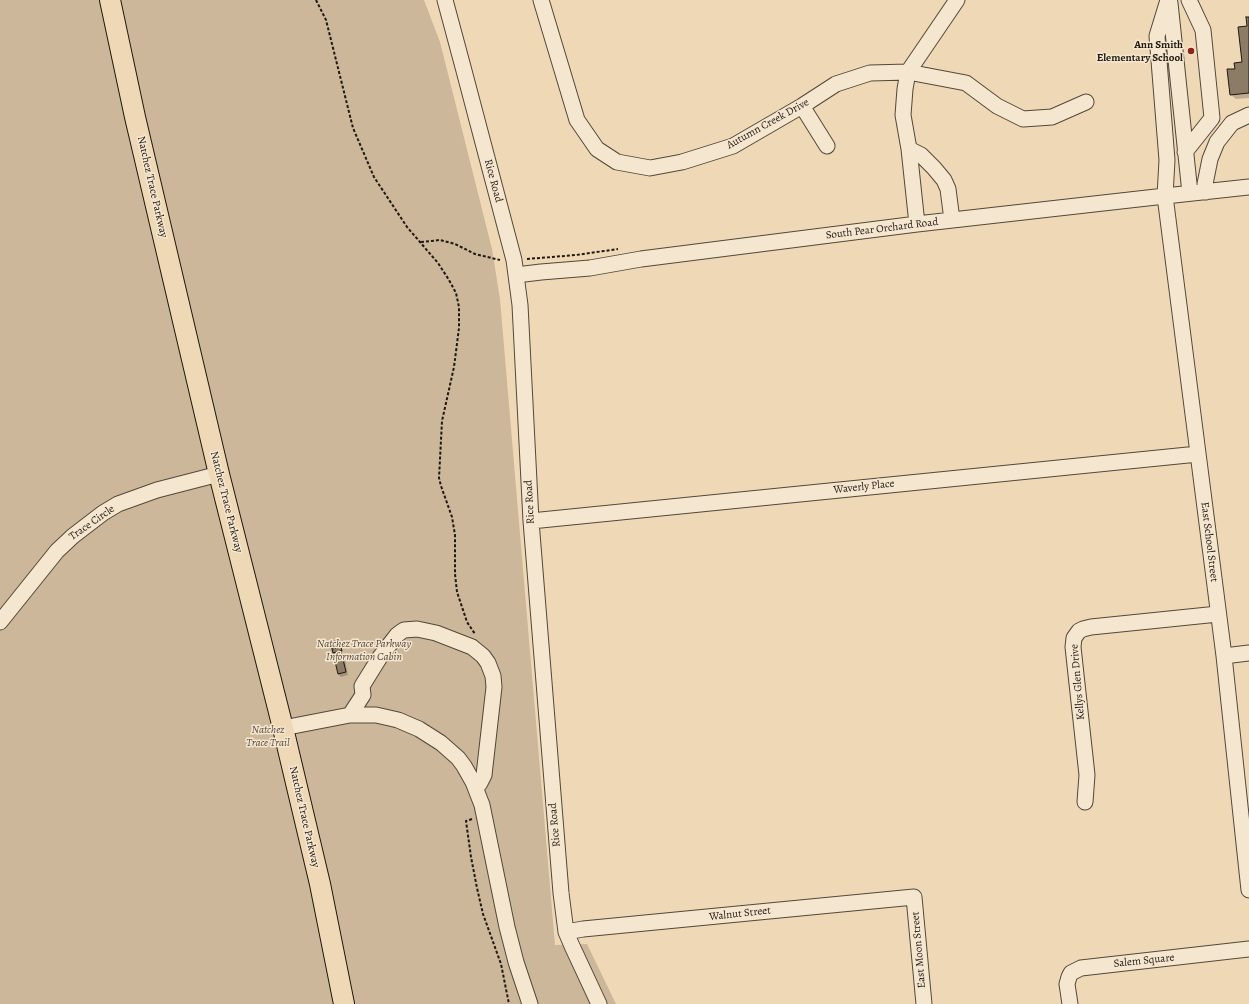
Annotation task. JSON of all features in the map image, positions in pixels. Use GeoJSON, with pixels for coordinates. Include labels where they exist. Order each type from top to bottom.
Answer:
{"type":"FeatureCollection","features":[{"type":"Feature","properties":{"kind":"main road","name":"Natchez Trace Parkway"},"geometry":{"type":"LineString","coordinates":[[110,0],[137,124],[219,474],[283,728],[320,884],[344,1004]]}},
{"type":"Feature","properties":{"kind":"street","name":"Rice Road"},"geometry":{"type":"LineString","coordinates":[[445,0],[514,260],[520,305],[530,521],[560,893],[566,932],[600,1004]]}},
{"type":"Feature","properties":{"kind":"street","name":"Autumn Creek Drive"},"geometry":{"type":"LineString","coordinates":[[541,0],[577,120],[597,149],[617,162],[650,168],[682,162],[733,146],[802,106],[836,84],[870,73],[908,72],[966,83],[997,106],[1023,119],[1052,117],[1086,102]]}},
{"type":"Feature","properties":{"kind":"street"},"geometry":{"type":"LineString","coordinates":[[916,224],[909,149],[903,115],[908,72],[957,0]]}},
{"type":"Feature","properties":{"kind":"street"},"geometry":{"type":"LineString","coordinates":[[1169,0],[1190,193]]}},
{"type":"Feature","properties":{"kind":"street","name":"East School Street"},"geometry":{"type":"LineString","coordinates":[[1169,0],[1157,36],[1167,160],[1165,196],[1224,656],[1249,890]]}},
{"type":"Feature","properties":{"kind":"street"},"geometry":{"type":"LineString","coordinates":[[1185,152],[1212,118],[1203,30],[1189,0]]}},
{"type":"Feature","properties":{"kind":"street"},"geometry":{"type":"LineString","coordinates":[[802,106],[827,146]]}},
{"type":"Feature","properties":{"kind":"street"},"geometry":{"type":"LineString","coordinates":[[1206,192],[1205,184],[1210,159],[1217,142],[1232,123],[1249,115]]}},
{"type":"Feature","properties":{"kind":"street"},"geometry":{"type":"LineString","coordinates":[[909,149],[920,155],[944,180],[948,189],[952,220]]}},
{"type":"Feature","properties":{"kind":"street","name":"South Pear Orchard Road"},"geometry":{"type":"LineString","coordinates":[[516,275],[590,268],[641,259],[916,224],[1249,187]]}},
{"type":"Feature","properties":{"kind":"street","name":"Waverly Place"},"geometry":{"type":"LineString","coordinates":[[530,521],[1198,454]]}},
{"type":"Feature","properties":{"kind":"street","name":"Trace Circle"},"geometry":{"type":"LineString","coordinates":[[0,622],[56,551],[103,513],[118,504],[157,490],[219,474]]}},
{"type":"Feature","properties":{"kind":"street","name":"Kellys Glen Drive"},"geometry":{"type":"LineString","coordinates":[[1085,802],[1087,775],[1072,646],[1074,638],[1082,629],[1091,627],[1218,614]]}},
{"type":"Feature","properties":{"kind":"street"},"geometry":{"type":"LineString","coordinates":[[350,716],[368,686],[387,647],[397,635],[404,630],[417,629],[436,632],[472,647],[483,656],[491,668],[494,687],[484,775],[476,788]]}},
{"type":"Feature","properties":{"kind":"street"},"geometry":{"type":"LineString","coordinates":[[1224,656],[1249,653]]}},
{"type":"Feature","properties":{"kind":"street"},"geometry":{"type":"LineString","coordinates":[[283,728],[350,716],[376,715],[398,720],[419,728],[441,743],[458,758],[469,774],[476,788],[485,814],[509,934],[530,1004]]}},
{"type":"Feature","properties":{"kind":"street","name":"Walnut Street"},"geometry":{"type":"LineString","coordinates":[[566,932],[583,929],[914,897]]}},
{"type":"Feature","properties":{"kind":"street","name":"East Moon Street"},"geometry":{"type":"LineString","coordinates":[[914,897],[924,1004]]}},
{"type":"Feature","properties":{"kind":"street","name":"Salem Square"},"geometry":{"type":"LineString","coordinates":[[1070,1004],[1068,984],[1069,977],[1071,973],[1081,968],[1249,949]]}},
{"type":"Feature","properties":{"kind":"path"},"geometry":{"type":"LineString","coordinates":[[316,0],[326,20],[353,128],[374,177],[407,227],[438,263],[450,280],[456,293],[459,307],[458,328],[454,367],[442,421],[439,478],[452,517],[455,535],[455,574],[457,592],[467,622],[476,635]]}},
{"type":"Feature","properties":{"kind":"path"},"geometry":{"type":"LineString","coordinates":[[421,242],[440,240],[455,244],[475,254],[503,260]]}},
{"type":"Feature","properties":{"kind":"path"},"geometry":{"type":"LineString","coordinates":[[473,819],[466,821],[477,888],[483,914],[501,964],[509,1004]]}},
{"type":"Feature","properties":{"kind":"green space","name":"Natchez Trace Trail"},"geometry":{"type":"Polygon","coordinates":[[[0,0],[424,0],[440,42],[492,249],[500,299],[555,945],[587,944],[616,1004],[0,1004],[0,0]]]}},
{"type":"Feature","properties":{"kind":"building"},"geometry":{"type":"Polygon","coordinates":[[[1246,17],[1249,17],[1249,93],[1230,95],[1227,69],[1235,69],[1234,63],[1242,62],[1238,27],[1247,26],[1246,17]]]}},
{"type":"Feature","properties":{"kind":"building"},"geometry":{"type":"Polygon","coordinates":[[[339,640],[341,647],[332,649],[330,642],[339,640]]]}},
{"type":"Feature","properties":{"kind":"building"},"geometry":{"type":"Polygon","coordinates":[[[341,647],[342,651],[333,653],[332,649],[341,647]]]}},
{"type":"Feature","properties":{"kind":"building","name":"Natchez Trace Parkway Information Cabin"},"geometry":{"type":"Polygon","coordinates":[[[341,651],[346,672],[338,674],[333,653],[341,651]]]}},
{"type":"Feature","properties":{"kind":"place","name":"Ann Smith Elementary School"},"geometry":{"type":"Point","coordinates":[1191,51]}}]}
